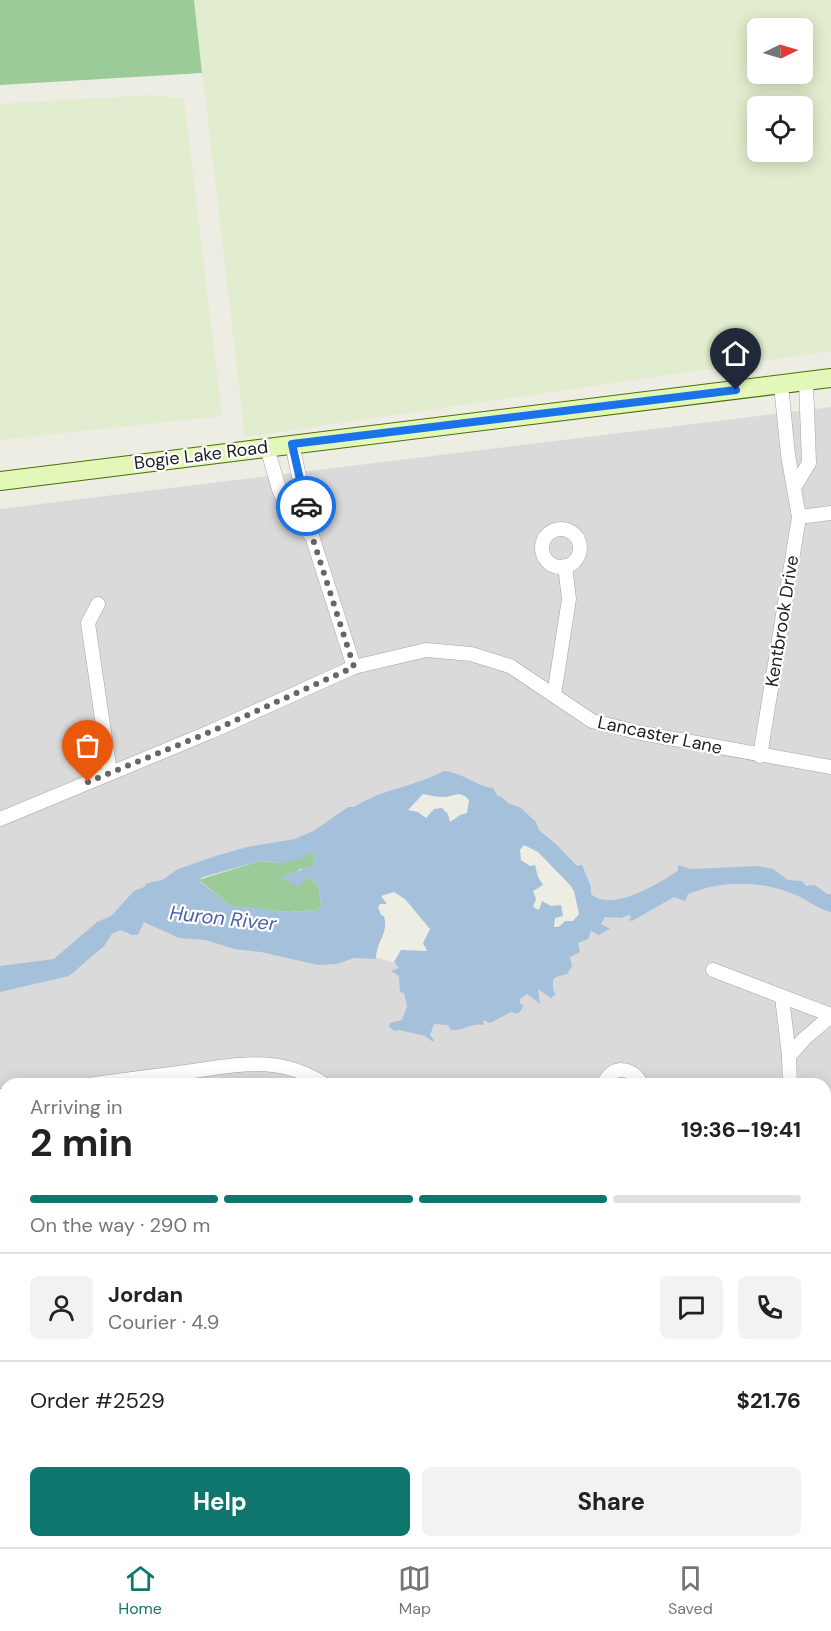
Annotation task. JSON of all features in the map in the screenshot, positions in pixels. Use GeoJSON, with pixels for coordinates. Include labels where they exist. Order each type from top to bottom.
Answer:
{"type":"FeatureCollection","features":[{"type":"Feature","properties":{"kind":"main road","name":"Bogie Lake Road"},"geometry":{"type":"LineString","coordinates":[[0,481],[831,378]]}},
{"type":"Feature","properties":{"kind":"street"},"geometry":{"type":"LineString","coordinates":[[795,486],[809,463],[806,381]]}},
{"type":"Feature","properties":{"kind":"street","name":"Kentbrook Drive"},"geometry":{"type":"LineString","coordinates":[[760,756],[799,517],[788,455],[781,385]]}},
{"type":"Feature","properties":{"kind":"street"},"geometry":{"type":"LineString","coordinates":[[292,444],[312,536],[354,667]]}},
{"type":"Feature","properties":{"kind":"street"},"geometry":{"type":"LineString","coordinates":[[267,447],[289,514],[312,536]]}},
{"type":"Feature","properties":{"kind":"street"},"geometry":{"type":"LineString","coordinates":[[799,517],[831,513]]}},
{"type":"Feature","properties":{"kind":"street"},"geometry":{"type":"LineString","coordinates":[[554,695],[568,599],[565,566]]}},
{"type":"Feature","properties":{"kind":"street"},"geometry":{"type":"LineString","coordinates":[[98,604],[87,623],[110,773]]}},
{"type":"Feature","properties":{"kind":"street","name":"Lancaster Lane"},"geometry":{"type":"LineString","coordinates":[[0,819],[354,667],[426,651],[471,654],[510,666],[592,722],[760,756],[831,767]]}},
{"type":"Feature","properties":{"kind":"street"},"geometry":{"type":"LineString","coordinates":[[712,970],[831,1016],[805,1038],[789,1056]]}},
{"type":"Feature","properties":{"kind":"street"},"geometry":{"type":"LineString","coordinates":[[782,997],[790,1078]]}},
{"type":"Feature","properties":{"kind":"street"},"geometry":{"type":"LineString","coordinates":[[140,1078],[256,1063],[291,1068],[314,1078]]}},
{"type":"Feature","properties":{"kind":"street"},"geometry":{"type":"LineString","coordinates":[[607,1078],[621,1070],[634,1074],[637,1078]]}},
{"type":"Feature","properties":{"kind":"shaded area"},"geometry":{"type":"Polygon","coordinates":[[[831,407],[831,1078],[0,1078],[0,509],[831,407]],[[423,787],[332,829],[254,924],[432,973],[599,911],[478,791],[423,787]]]}},
{"type":"Feature","properties":{"kind":"green space"},"geometry":{"type":"Polygon","coordinates":[[[0,0],[194,0],[202,73],[0,85],[0,0]]]}},
{"type":"Feature","properties":{"kind":"green space"},"geometry":{"type":"Polygon","coordinates":[[[194,0],[831,0],[831,351],[245,437],[194,0]]]}},
{"type":"Feature","properties":{"kind":"green space"},"geometry":{"type":"Polygon","coordinates":[[[152,95],[184,99],[222,416],[0,440],[0,104],[152,95]]]}},
{"type":"Feature","properties":{"kind":"green space"},"geometry":{"type":"Polygon","coordinates":[[[309,852],[316,857],[312,867],[281,877],[301,882],[304,879],[310,879],[318,884],[321,905],[318,910],[289,912],[231,906],[199,880],[260,861],[293,860],[309,852]]]}},
{"type":"Feature","properties":{"kind":"water","name":"Huron River"},"geometry":{"type":"Polygon","coordinates":[[[444,771],[457,774],[493,788],[498,797],[521,808],[536,822],[539,830],[577,866],[582,865],[591,887],[591,894],[600,899],[623,898],[648,889],[678,871],[678,865],[691,869],[758,866],[773,869],[788,880],[802,881],[806,886],[815,885],[827,894],[831,894],[831,912],[798,896],[771,887],[729,884],[688,894],[685,901],[674,897],[632,921],[629,920],[631,917],[629,915],[621,918],[605,917],[601,924],[610,929],[599,935],[591,931],[588,939],[578,943],[580,952],[570,957],[572,966],[567,974],[553,980],[553,990],[556,994],[551,998],[538,989],[540,1004],[527,994],[520,999],[520,1003],[524,1006],[518,1014],[511,1012],[490,1023],[483,1020],[484,1025],[451,1030],[448,1025],[434,1024],[430,1035],[433,1042],[425,1036],[395,1031],[389,1027],[390,1023],[402,1020],[407,1006],[404,993],[400,992],[399,976],[391,971],[399,968],[394,962],[401,950],[427,951],[423,943],[430,929],[405,899],[394,892],[381,896],[387,904],[380,904],[378,907],[381,915],[384,916],[385,928],[376,959],[354,958],[337,964],[318,965],[261,952],[234,949],[206,940],[179,938],[144,922],[138,935],[121,930],[112,934],[104,946],[69,976],[0,992],[0,966],[54,959],[97,922],[111,916],[134,891],[144,887],[147,883],[162,880],[178,869],[216,856],[247,847],[295,839],[315,830],[348,807],[354,807],[376,796],[444,771]],[[423,794],[408,810],[418,812],[426,818],[434,809],[442,808],[448,814],[450,822],[467,813],[469,800],[462,795],[443,797],[423,794]],[[524,845],[520,850],[521,860],[530,866],[535,865],[543,885],[533,891],[536,899],[533,907],[539,910],[542,901],[551,906],[561,905],[563,916],[555,918],[554,927],[559,927],[565,921],[573,921],[579,914],[574,891],[570,885],[538,852],[524,845]],[[309,852],[302,859],[284,863],[260,861],[202,877],[199,881],[231,906],[289,912],[318,910],[321,905],[318,884],[310,879],[304,879],[299,887],[280,877],[307,866],[306,868],[312,867],[316,857],[309,852]]]}},
{"type":"Feature","properties":{"kind":"way so far"},"geometry":{"type":"LineString","coordinates":[[88,782],[210,732],[354,667],[312,536],[306,506]]}},
{"type":"Feature","properties":{"kind":"route"},"geometry":{"type":"LineString","coordinates":[[306,506],[292,444],[736,390]]}}]}
